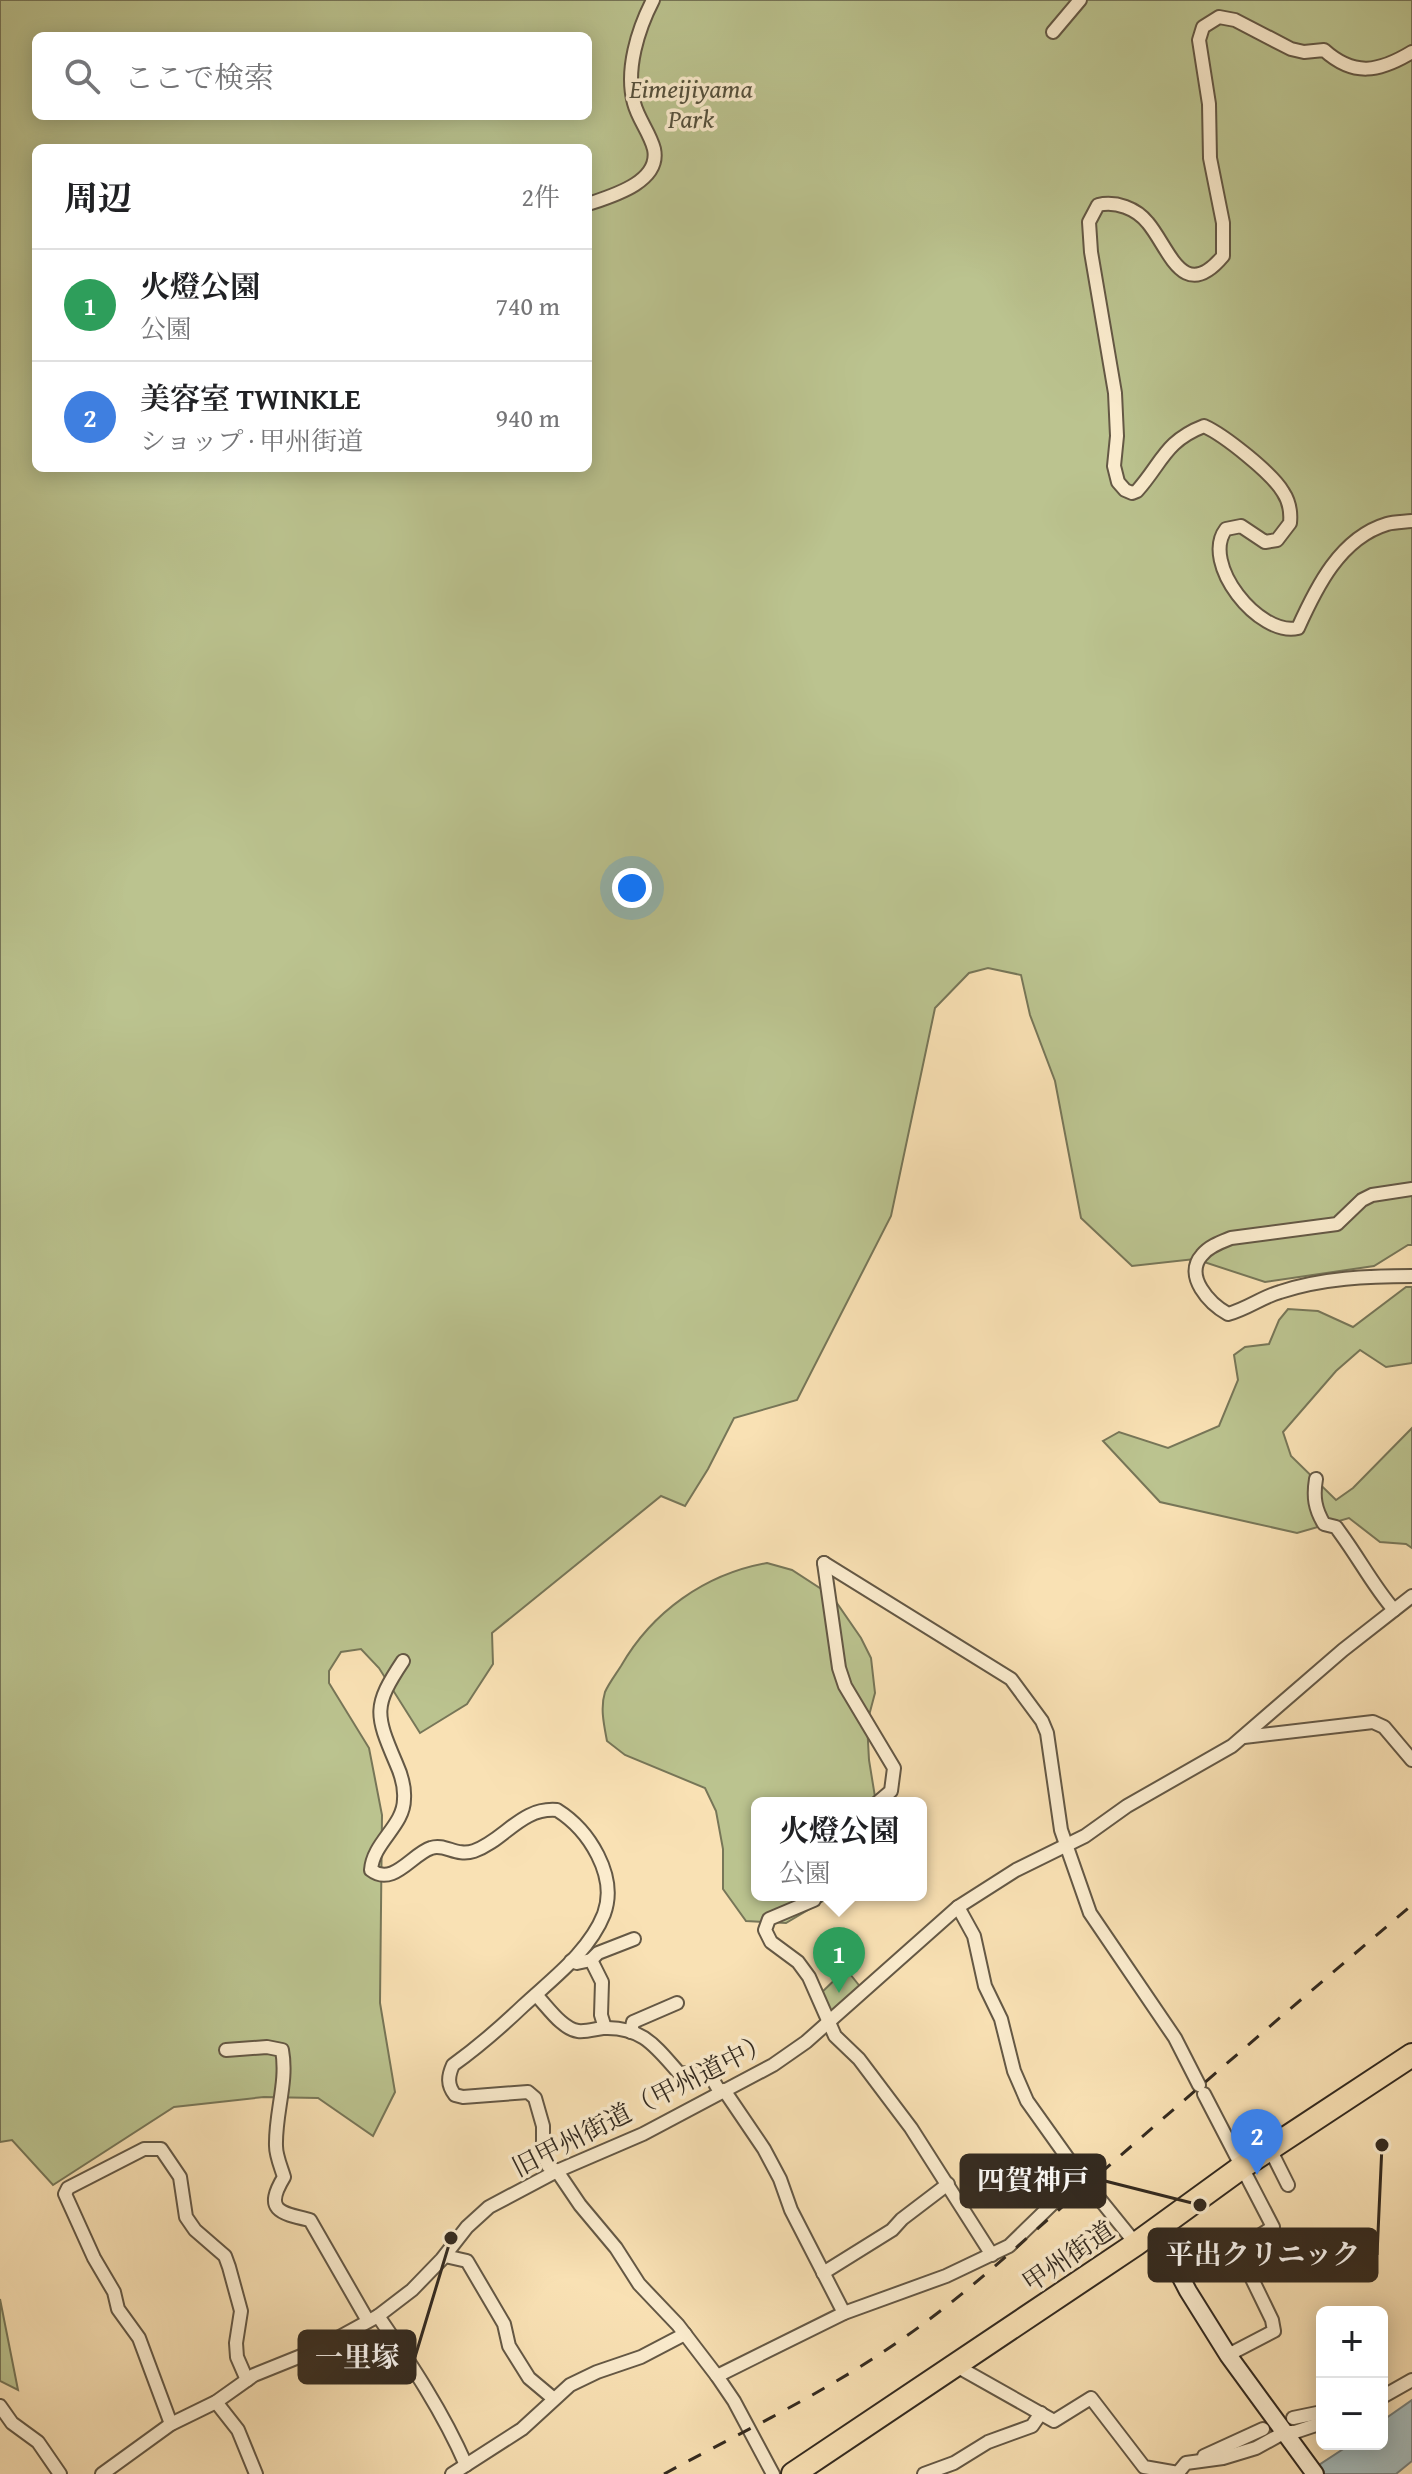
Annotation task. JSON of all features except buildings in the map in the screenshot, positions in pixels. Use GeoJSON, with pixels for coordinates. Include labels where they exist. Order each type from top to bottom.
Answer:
{"type":"FeatureCollection","features":[{"type":"Feature","properties":{"kind":"highway","name":"甲州街道"},"geometry":{"type":"LineString","coordinates":[[793,2474],[1136,2244],[1242,2167],[1412,2055]]}},
{"type":"Feature","properties":{"kind":"street"},"geometry":{"type":"LineString","coordinates":[[592,202],[643,180],[654,167],[654,150],[634,103],[631,72],[646,14],[653,0]]}},
{"type":"Feature","properties":{"kind":"street"},"geometry":{"type":"LineString","coordinates":[[1053,32],[1080,0]]}},
{"type":"Feature","properties":{"kind":"street"},"geometry":{"type":"LineString","coordinates":[[1412,52],[1395,63],[1370,69],[1353,68],[1338,62],[1324,50],[1304,52],[1291,49],[1235,20],[1219,17],[1203,27],[1199,40],[1209,104],[1210,158],[1223,223],[1223,256],[1201,274],[1187,272],[1174,265],[1148,223],[1134,211],[1111,202],[1098,205],[1089,222],[1093,267],[1115,393],[1117,436],[1114,466],[1118,482],[1125,490],[1132,493],[1137,491],[1162,455],[1186,433],[1204,426],[1239,450],[1285,495],[1291,514],[1290,523],[1277,540],[1265,542],[1241,526],[1226,529],[1220,536],[1218,545],[1227,581],[1239,597],[1273,626],[1298,628],[1311,597],[1342,554],[1367,534],[1386,524],[1412,521]]}},
{"type":"Feature","properties":{"kind":"street"},"geometry":{"type":"LineString","coordinates":[[1412,1189],[1372,1195],[1362,1200],[1337,1224],[1231,1238],[1215,1244],[1202,1254],[1196,1270],[1201,1289],[1216,1307],[1228,1314],[1241,1311],[1278,1292],[1323,1281],[1412,1276]]}},
{"type":"Feature","properties":{"kind":"street"},"geometry":{"type":"LineString","coordinates":[[1316,1479],[1313,1493],[1316,1511],[1324,1524],[1336,1527],[1373,1578],[1376,1589],[1394,1610]]}},
{"type":"Feature","properties":{"kind":"street"},"geometry":{"type":"LineString","coordinates":[[884,1797],[891,1791],[894,1768],[845,1686],[839,1668],[824,1563],[1011,1679],[1042,1721],[1047,1733],[1065,1846],[1090,1913],[1175,2038],[1273,2227],[1238,2250],[1275,2327],[1274,2331],[1228,2355]]}},
{"type":"Feature","properties":{"kind":"street"},"geometry":{"type":"LineString","coordinates":[[1244,1737],[1343,1650],[1412,1596]]}},
{"type":"Feature","properties":{"kind":"street"},"geometry":{"type":"LineString","coordinates":[[403,1661],[388,1683],[378,1710],[381,1729],[401,1774],[405,1801],[398,1819],[372,1856],[371,1870],[377,1875],[391,1875],[429,1848],[440,1847],[458,1854],[476,1850],[522,1818],[537,1811],[557,1810],[586,1835],[597,1855],[608,1891],[603,1918],[571,1961],[508,2021],[453,2065],[448,2075],[449,2084],[455,2095],[463,2097],[528,2092],[535,2098],[543,2126],[543,2154],[548,2166],[557,2171],[580,2205],[616,2248],[639,2284],[685,2334],[717,2376],[773,2474]]}},
{"type":"Feature","properties":{"kind":"street","name":"旧甲州街道（甲州道中）"},"geometry":{"type":"LineString","coordinates":[[102,2474],[171,2424],[216,2402],[247,2380],[316,2350],[373,2318],[412,2290],[445,2256],[467,2227],[489,2207],[557,2171],[643,2134],[773,2065],[806,2042],[958,1907],[1016,1870],[1085,1836],[1127,1806],[1244,1737],[1373,1722],[1384,1727],[1412,1760]]}},
{"type":"Feature","properties":{"kind":"street"},"geometry":{"type":"LineString","coordinates":[[812,1901],[769,1919],[765,1930],[771,1942],[798,1962],[809,1977],[835,2036],[872,2074],[948,2184],[992,2255]]}},
{"type":"Feature","properties":{"kind":"street"},"geometry":{"type":"LineString","coordinates":[[958,1907],[974,1936],[985,1986],[1001,2019],[1014,2071],[1027,2101],[1087,2184],[1136,2244]]}},
{"type":"Feature","properties":{"kind":"street"},"geometry":{"type":"LineString","coordinates":[[571,1961],[583,1963],[598,1953],[634,1939]]}},
{"type":"Feature","properties":{"kind":"street"},"geometry":{"type":"LineString","coordinates":[[591,1960],[602,1982],[601,2015],[605,2028]]}},
{"type":"Feature","properties":{"kind":"street"},"geometry":{"type":"LineString","coordinates":[[536,1995],[563,2023],[576,2031],[605,2028],[631,2032],[654,2044],[679,2073],[710,2075],[764,2149],[780,2179],[791,2210],[844,2313]]}},
{"type":"Feature","properties":{"kind":"street"},"geometry":{"type":"LineString","coordinates":[[631,2032],[633,2022],[677,2003]]}},
{"type":"Feature","properties":{"kind":"street"},"geometry":{"type":"LineString","coordinates":[[226,2050],[267,2047],[282,2050],[283,2089],[276,2147],[284,2177],[274,2193],[275,2204],[282,2214],[310,2220],[373,2318],[420,2377],[431,2401],[449,2426],[466,2465]]}},
{"type":"Feature","properties":{"kind":"street"},"geometry":{"type":"LineString","coordinates":[[171,2424],[139,2338],[118,2309],[114,2292],[94,2258],[65,2194],[68,2188],[144,2149],[161,2149],[180,2177],[186,2217],[195,2230],[225,2256],[241,2311],[237,2357],[247,2380]]}},
{"type":"Feature","properties":{"kind":"street"},"geometry":{"type":"LineString","coordinates":[[1270,2149],[1288,2185]]}},
{"type":"Feature","properties":{"kind":"street"},"geometry":{"type":"LineString","coordinates":[[823,2273],[892,2230],[948,2184]]}},
{"type":"Feature","properties":{"kind":"street"},"geometry":{"type":"LineString","coordinates":[[717,2376],[844,2313],[946,2276],[992,2255],[1009,2246],[1087,2184]]}},
{"type":"Feature","properties":{"kind":"street"},"geometry":{"type":"LineString","coordinates":[[1156,2230],[1188,2291],[1228,2355],[1289,2429],[1315,2474]]}},
{"type":"Feature","properties":{"kind":"street"},"geometry":{"type":"LineString","coordinates":[[445,2256],[467,2261],[504,2324],[509,2346],[529,2378],[554,2399]]}},
{"type":"Feature","properties":{"kind":"street"},"geometry":{"type":"LineString","coordinates":[[452,2474],[522,2429],[570,2385],[641,2357],[685,2334]]}},
{"type":"Feature","properties":{"kind":"street"},"geometry":{"type":"LineString","coordinates":[[960,2368],[1054,2421],[1091,2398],[1144,2467],[1180,2470],[1245,2452],[1316,2415]]}},
{"type":"Feature","properties":{"kind":"street"},"geometry":{"type":"LineString","coordinates":[[1388,2394],[1412,2380]]}},
{"type":"Feature","properties":{"kind":"street"},"geometry":{"type":"LineString","coordinates":[[216,2402],[238,2430],[256,2474]]}},
{"type":"Feature","properties":{"kind":"street"},"geometry":{"type":"LineString","coordinates":[[0,2406],[12,2423],[38,2442],[60,2474]]}},
{"type":"Feature","properties":{"kind":"street"},"geometry":{"type":"LineString","coordinates":[[924,2474],[954,2463],[988,2442],[1032,2426],[1041,2413]]}},
{"type":"Feature","properties":{"kind":"street"},"geometry":{"type":"LineString","coordinates":[[1289,2429],[1295,2432],[1316,2425]]}},
{"type":"Feature","properties":{"kind":"street"},"geometry":{"type":"LineString","coordinates":[[1180,2470],[1263,2429]]}},
{"type":"Feature","properties":{"kind":"green space","name":"Eimeijiyama Park"},"geometry":{"type":"Polygon","coordinates":[[[0,0],[1412,0],[1412,1245],[1374,1266],[1265,1282],[1195,1259],[1132,1266],[1081,1218],[1055,1081],[1030,1015],[1021,975],[988,968],[969,973],[935,1008],[891,1216],[797,1400],[734,1418],[685,1506],[661,1496],[492,1633],[493,1664],[467,1704],[420,1733],[379,1668],[361,1649],[341,1652],[329,1671],[329,1683],[369,1748],[382,1815],[380,2003],[395,2092],[373,2136],[318,2098],[264,2097],[174,2107],[53,2185],[12,2140],[0,2142],[0,0]]]}},
{"type":"Feature","properties":{"kind":"green space"},"geometry":{"type":"Polygon","coordinates":[[[1406,1287],[1412,1287],[1412,1363],[1386,1367],[1360,1350],[1336,1371],[1283,1432],[1291,1456],[1336,1500],[1353,1488],[1412,1428],[1412,1548],[1406,1544],[1380,1542],[1349,1518],[1297,1533],[1160,1502],[1103,1441],[1119,1432],[1168,1448],[1219,1426],[1238,1380],[1234,1355],[1245,1347],[1269,1344],[1279,1320],[1288,1309],[1318,1311],[1353,1327],[1406,1287]]]}},
{"type":"Feature","properties":{"kind":"green space"},"geometry":{"type":"Polygon","coordinates":[[[767,1563],[792,1570],[832,1596],[871,1658],[875,1693],[867,1723],[875,1797],[751,1797],[751,1901],[823,1901],[786,1923],[746,1921],[723,1889],[723,1849],[716,1811],[705,1788],[625,1755],[607,1741],[604,1723],[605,1692],[648,1629],[682,1598],[744,1568],[767,1563]]]}},
{"type":"Feature","properties":{"kind":"green space"},"geometry":{"type":"Polygon","coordinates":[[[846,1969],[862,1989],[830,2015],[819,1995],[846,1969]]]}},
{"type":"Feature","properties":{"kind":"green space"},"geometry":{"type":"Polygon","coordinates":[[[0,2299],[18,2390],[0,2381],[0,2299]]]}},
{"type":"Feature","properties":{"kind":"shaded area"},"geometry":{"type":"Polygon","coordinates":[[[1412,2400],[1412,2461],[1396,2474],[1305,2474],[1342,2450],[1388,2450],[1388,2417],[1412,2400]]]}},
{"type":"Feature","properties":{"kind":"railway"},"geometry":{"type":"LineString","coordinates":[[664,2474],[832,2384],[914,2331],[994,2267],[1412,1905]]}},
{"type":"Feature","properties":{"kind":"place","name":"火燈公園"},"geometry":{"type":"Point","coordinates":[839,1993]}},
{"type":"Feature","properties":{"kind":"place","name":"平出クリニック"},"geometry":{"type":"Point","coordinates":[1382,2145]}},
{"type":"Feature","properties":{"kind":"place","name":"美容室 TWINKLE"},"geometry":{"type":"Point","coordinates":[1257,2175]}},
{"type":"Feature","properties":{"kind":"place","name":"四賀神戸"},"geometry":{"type":"Point","coordinates":[1200,2205]}},
{"type":"Feature","properties":{"kind":"place","name":"一里塚"},"geometry":{"type":"Point","coordinates":[451,2238]}}]}
